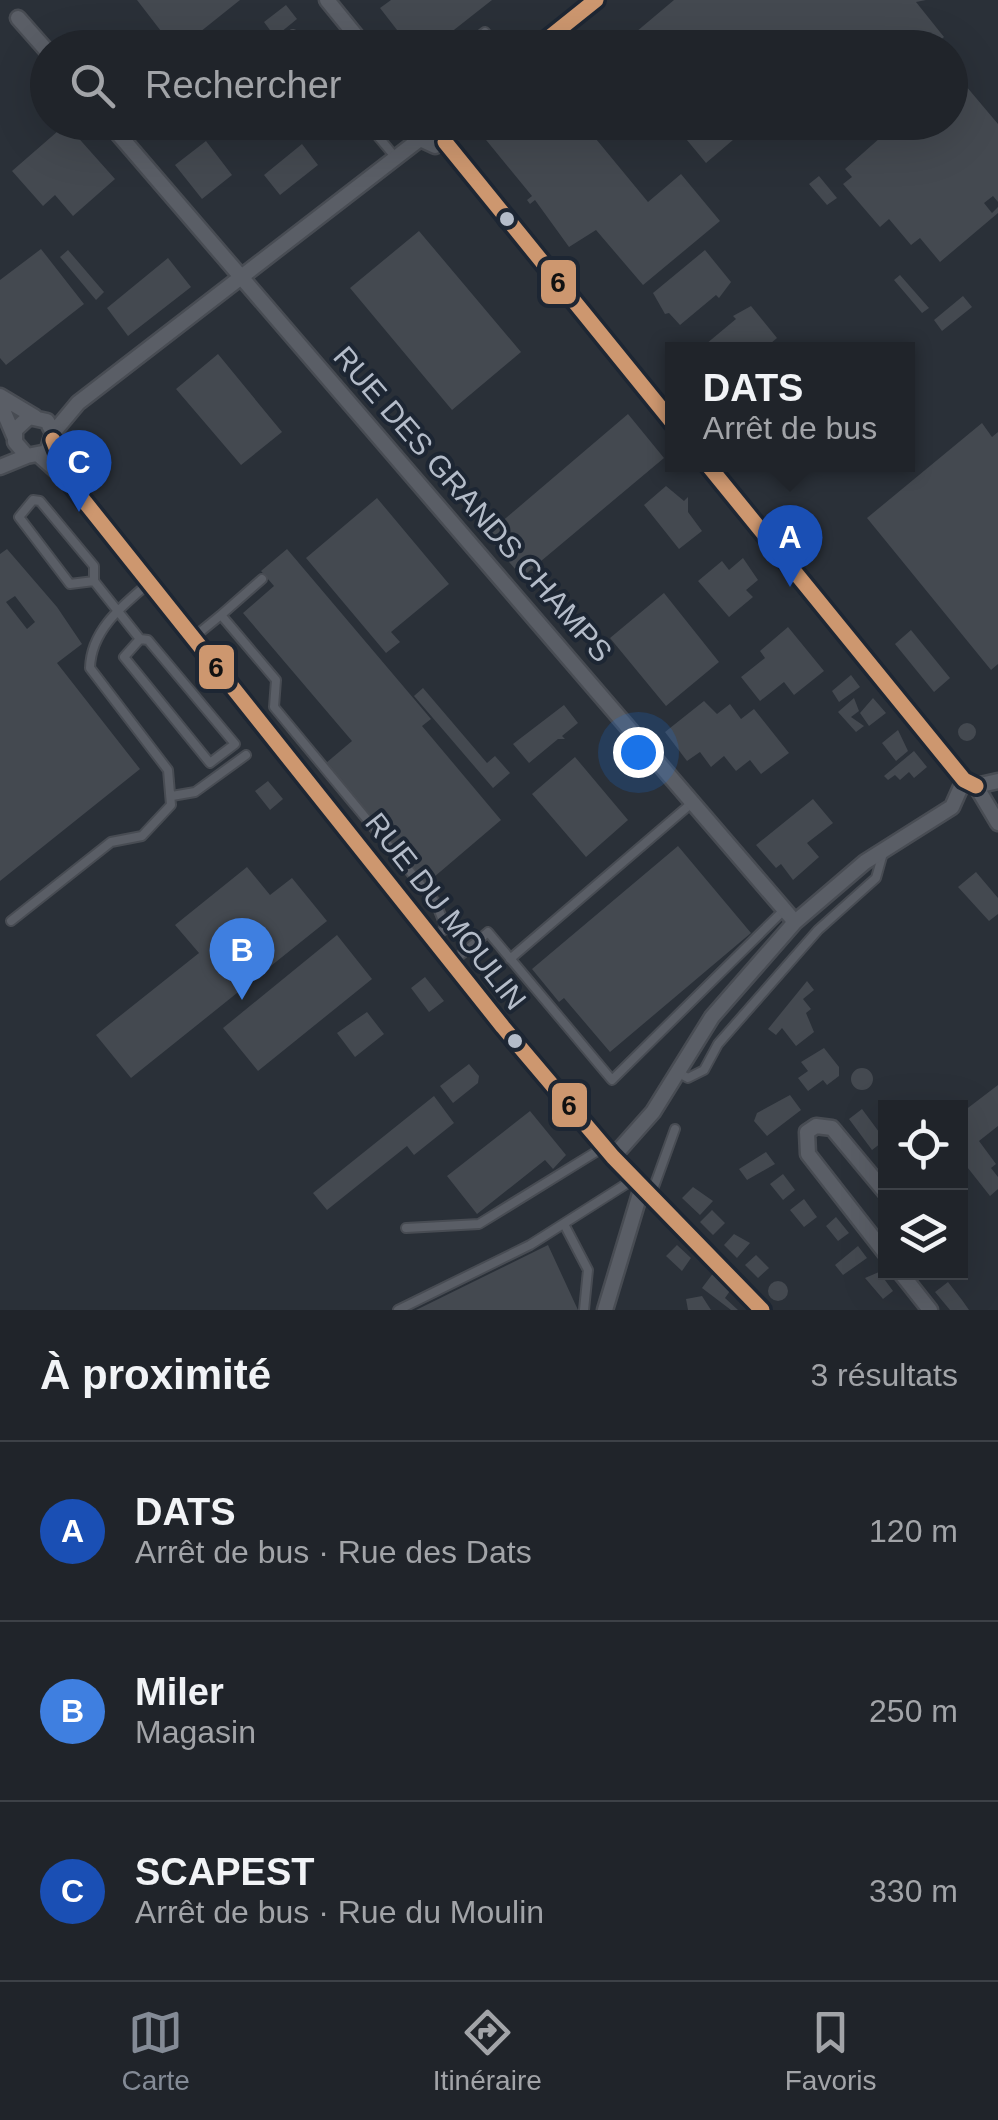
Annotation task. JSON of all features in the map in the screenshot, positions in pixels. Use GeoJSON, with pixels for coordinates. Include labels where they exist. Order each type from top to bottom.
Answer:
{"type":"FeatureCollection","features":[{"type":"Feature","properties":{"kind":"street"},"geometry":{"type":"LineString","coordinates":[[327,0],[351,30]]}},
{"type":"Feature","properties":{"kind":"street"},"geometry":{"type":"LineString","coordinates":[[558,30],[596,0]]}},
{"type":"Feature","properties":{"kind":"street"},"geometry":{"type":"LineString","coordinates":[[18,18],[30,32]]}},
{"type":"Feature","properties":{"kind":"street","name":"RUE DES GRANDS CHAMPS"},"geometry":{"type":"LineString","coordinates":[[124,140],[795,922]]}},
{"type":"Feature","properties":{"kind":"street"},"geometry":{"type":"LineString","coordinates":[[0,467],[34,456],[78,403],[419,140]]}},
{"type":"Feature","properties":{"kind":"street"},"geometry":{"type":"LineString","coordinates":[[422,140],[435,146],[445,142],[665,413]]}},
{"type":"Feature","properties":{"kind":"street"},"geometry":{"type":"LineString","coordinates":[[0,399],[38,417],[54,436]]}},
{"type":"Feature","properties":{"kind":"street"},"geometry":{"type":"LineString","coordinates":[[0,399],[14,439]]}},
{"type":"Feature","properties":{"kind":"street"},"geometry":{"type":"LineString","coordinates":[[0,458],[23,420],[78,403]]}},
{"type":"Feature","properties":{"kind":"street","name":"RUE DU MOULIN"},"geometry":{"type":"LineString","coordinates":[[54,436],[69,482]]}},
{"type":"Feature","properties":{"kind":"street","name":"RUE DU MOULIN"},"geometry":{"type":"LineString","coordinates":[[14,439],[69,482],[451,963],[609,1152],[762,1310]]}},
{"type":"Feature","properties":{"kind":"street"},"geometry":{"type":"LineString","coordinates":[[713,472],[970,783],[998,824]]}},
{"type":"Feature","properties":{"kind":"street"},"geometry":{"type":"LineString","coordinates":[[609,1152],[653,1112],[712,1016],[795,922],[884,848],[952,807],[970,783],[998,780]]}},
{"type":"Feature","properties":{"kind":"street"},"geometry":{"type":"LineString","coordinates":[[878,1239],[808,1154],[804,1139],[807,1132],[816,1126],[832,1128],[884,1190]]}},
{"type":"Feature","properties":{"kind":"street"},"geometry":{"type":"LineString","coordinates":[[605,1310],[642,1187]]}},
{"type":"Feature","properties":{"kind":"street"},"geometry":{"type":"LineString","coordinates":[[906,1280],[930,1310]]}},
{"type":"Feature","properties":{"kind":"lane"},"geometry":{"type":"LineString","coordinates":[[381,140],[396,158]]}},
{"type":"Feature","properties":{"kind":"lane"},"geometry":{"type":"LineString","coordinates":[[94,581],[70,584],[19,517],[21,508],[32,500],[40,501],[94,566],[94,581],[140,639],[148,640],[235,744],[210,762],[124,657],[140,639]]}},
{"type":"Feature","properties":{"kind":"lane"},"geometry":{"type":"LineString","coordinates":[[192,638],[262,579]]}},
{"type":"Feature","properties":{"kind":"lane"},"geometry":{"type":"LineString","coordinates":[[12,922],[111,842],[142,836],[155,827],[171,805],[168,770],[90,668],[96,641],[118,610],[148,583]]}},
{"type":"Feature","properties":{"kind":"lane"},"geometry":{"type":"LineString","coordinates":[[220,615],[276,680],[274,708],[436,903],[446,928],[432,939]]}},
{"type":"Feature","properties":{"kind":"lane"},"geometry":{"type":"LineString","coordinates":[[172,796],[195,792],[246,755]]}},
{"type":"Feature","properties":{"kind":"lane"},"geometry":{"type":"LineString","coordinates":[[510,958],[693,802]]}},
{"type":"Feature","properties":{"kind":"lane"},"geometry":{"type":"LineString","coordinates":[[677,1072],[688,1078],[704,1070],[718,1044],[818,930],[876,878],[884,848]]}},
{"type":"Feature","properties":{"kind":"lane"},"geometry":{"type":"LineString","coordinates":[[451,963],[488,932],[612,1080],[785,910]]}},
{"type":"Feature","properties":{"kind":"lane"},"geometry":{"type":"LineString","coordinates":[[398,1310],[642,1187],[675,1130]]}},
{"type":"Feature","properties":{"kind":"lane"},"geometry":{"type":"LineString","coordinates":[[406,1228],[478,1224],[609,1152]]}},
{"type":"Feature","properties":{"kind":"lane"},"geometry":{"type":"LineString","coordinates":[[564,1224],[588,1270],[584,1310]]}},
{"type":"Feature","properties":{"kind":"building"},"geometry":{"type":"Polygon","coordinates":[[[137,0],[240,0],[202,30],[160,30],[137,0]]]}},
{"type":"Feature","properties":{"kind":"building"},"geometry":{"type":"Polygon","coordinates":[[[391,0],[492,0],[454,30],[397,30],[380,8],[391,0]]]}},
{"type":"Feature","properties":{"kind":"building"},"geometry":{"type":"Polygon","coordinates":[[[674,0],[926,0],[916,2],[938,30],[638,30],[674,0]]]}},
{"type":"Feature","properties":{"kind":"building"},"geometry":{"type":"Polygon","coordinates":[[[286,5],[297,19],[284,30],[270,30],[264,22],[286,5]]]}},
{"type":"Feature","properties":{"kind":"building"},"geometry":{"type":"Polygon","coordinates":[[[968,88],[998,124],[998,202],[993,196],[984,203],[992,213],[998,207],[998,213],[940,262],[920,238],[911,245],[889,219],[880,227],[843,184],[852,177],[845,169],[878,140],[968,140],[968,88]]]}},
{"type":"Feature","properties":{"kind":"building"},"geometry":{"type":"Polygon","coordinates":[[[48,140],[80,140],[115,179],[73,216],[55,195],[43,206],[12,171],[48,140]]]}},
{"type":"Feature","properties":{"kind":"building"},"geometry":{"type":"Polygon","coordinates":[[[486,140],[597,140],[648,202],[681,174],[720,221],[643,285],[596,230],[569,247],[535,200],[530,204],[527,200],[532,196],[486,140]]]}},
{"type":"Feature","properties":{"kind":"building"},"geometry":{"type":"Polygon","coordinates":[[[687,140],[733,140],[706,163],[687,140]]]}},
{"type":"Feature","properties":{"kind":"building"},"geometry":{"type":"Polygon","coordinates":[[[206,141],[232,175],[202,199],[175,165],[206,141]]]}},
{"type":"Feature","properties":{"kind":"building"},"geometry":{"type":"Polygon","coordinates":[[[302,144],[318,165],[280,195],[264,175],[302,144]]]}},
{"type":"Feature","properties":{"kind":"building"},"geometry":{"type":"Polygon","coordinates":[[[819,176],[837,198],[827,205],[809,184],[819,176]]]}},
{"type":"Feature","properties":{"kind":"building"},"geometry":{"type":"Polygon","coordinates":[[[419,231],[521,352],[452,410],[350,288],[419,231]]]}},
{"type":"Feature","properties":{"kind":"building"},"geometry":{"type":"Polygon","coordinates":[[[41,249],[84,304],[6,365],[0,358],[0,280],[41,249]]]}},
{"type":"Feature","properties":{"kind":"building"},"geometry":{"type":"Polygon","coordinates":[[[68,250],[104,292],[96,300],[60,257],[68,250]]]}},
{"type":"Feature","properties":{"kind":"building"},"geometry":{"type":"Polygon","coordinates":[[[705,250],[731,282],[719,298],[716,295],[680,325],[669,313],[665,314],[653,293],[705,250]]]}},
{"type":"Feature","properties":{"kind":"building"},"geometry":{"type":"Polygon","coordinates":[[[168,258],[191,287],[128,336],[107,308],[168,258]]]}},
{"type":"Feature","properties":{"kind":"building"},"geometry":{"type":"Polygon","coordinates":[[[900,275],[929,308],[922,313],[894,280],[900,275]]]}},
{"type":"Feature","properties":{"kind":"building"},"geometry":{"type":"Polygon","coordinates":[[[963,296],[972,307],[942,331],[934,320],[963,296]]]}},
{"type":"Feature","properties":{"kind":"building"},"geometry":{"type":"Polygon","coordinates":[[[751,306],[777,338],[772,342],[708,342],[736,319],[733,316],[751,306]]]}},
{"type":"Feature","properties":{"kind":"building"},"geometry":{"type":"Polygon","coordinates":[[[218,354],[282,432],[241,465],[176,389],[218,354]]]}},
{"type":"Feature","properties":{"kind":"building"},"geometry":{"type":"Polygon","coordinates":[[[628,414],[664,458],[522,577],[486,535],[628,414]]]}},
{"type":"Feature","properties":{"kind":"building"},"geometry":{"type":"Polygon","coordinates":[[[982,423],[992,437],[998,432],[998,664],[991,670],[867,518],[982,423]]]}},
{"type":"Feature","properties":{"kind":"building"},"geometry":{"type":"Polygon","coordinates":[[[666,486],[684,501],[688,497],[688,512],[702,531],[679,549],[644,505],[666,486]]]}},
{"type":"Feature","properties":{"kind":"building"},"geometry":{"type":"Polygon","coordinates":[[[377,498],[449,584],[391,632],[400,642],[386,653],[306,558],[377,498]]]}},
{"type":"Feature","properties":{"kind":"building"},"geometry":{"type":"Polygon","coordinates":[[[7,549],[57,607],[82,644],[57,663],[140,769],[0,881],[0,554],[7,549]],[[15,596],[6,602],[27,629],[35,622],[15,596]]]}},
{"type":"Feature","properties":{"kind":"building"},"geometry":{"type":"Polygon","coordinates":[[[287,549],[431,719],[422,726],[501,820],[427,883],[326,763],[352,741],[243,613],[274,586],[261,571],[287,549]]]}},
{"type":"Feature","properties":{"kind":"building"},"geometry":{"type":"Polygon","coordinates":[[[743,558],[758,580],[746,590],[753,597],[729,617],[698,581],[722,561],[729,570],[743,558]]]}},
{"type":"Feature","properties":{"kind":"building"},"geometry":{"type":"Polygon","coordinates":[[[664,593],[719,662],[666,706],[610,638],[664,593]]]}},
{"type":"Feature","properties":{"kind":"building"},"geometry":{"type":"Polygon","coordinates":[[[788,627],[824,671],[794,695],[784,682],[760,701],[741,677],[765,658],[760,651],[788,627]]]}},
{"type":"Feature","properties":{"kind":"building"},"geometry":{"type":"Polygon","coordinates":[[[911,630],[950,678],[934,692],[895,644],[911,630]]]}},
{"type":"Feature","properties":{"kind":"building"},"geometry":{"type":"Polygon","coordinates":[[[851,675],[860,687],[839,702],[832,691],[851,675]]]}},
{"type":"Feature","properties":{"kind":"building"},"geometry":{"type":"Polygon","coordinates":[[[423,688],[487,763],[495,756],[510,773],[493,788],[414,696],[423,688]]]}},
{"type":"Feature","properties":{"kind":"building"},"geometry":{"type":"Polygon","coordinates":[[[854,698],[859,711],[851,717],[864,726],[856,732],[838,712],[854,698]]]}},
{"type":"Feature","properties":{"kind":"building"},"geometry":{"type":"Polygon","coordinates":[[[873,698],[886,713],[869,726],[860,713],[873,698]]]}},
{"type":"Feature","properties":{"kind":"building"},"geometry":{"type":"Polygon","coordinates":[[[704,701],[717,714],[730,704],[741,719],[754,709],[789,753],[761,774],[750,760],[736,771],[724,756],[711,767],[700,752],[687,761],[665,732],[704,701]]]}},
{"type":"Feature","properties":{"kind":"building"},"geometry":{"type":"Polygon","coordinates":[[[564,705],[578,723],[562,736],[565,739],[558,739],[529,763],[513,744],[564,705]]]}},
{"type":"Feature","properties":{"kind":"building"},"geometry":{"type":"Polygon","coordinates":[[[967,723],[974,725],[974,739],[967,741],[960,739],[958,732],[960,725],[967,723]]]}},
{"type":"Feature","properties":{"kind":"building"},"geometry":{"type":"Polygon","coordinates":[[[898,730],[908,751],[896,761],[882,743],[898,730]]]}},
{"type":"Feature","properties":{"kind":"building"},"geometry":{"type":"Polygon","coordinates":[[[914,751],[927,767],[914,778],[909,772],[900,780],[895,775],[888,780],[884,776],[914,751]]]}},
{"type":"Feature","properties":{"kind":"building"},"geometry":{"type":"Polygon","coordinates":[[[575,757],[628,820],[586,857],[532,794],[575,757]]]}},
{"type":"Feature","properties":{"kind":"building"},"geometry":{"type":"Polygon","coordinates":[[[268,781],[283,799],[270,810],[255,791],[268,781]]]}},
{"type":"Feature","properties":{"kind":"building"},"geometry":{"type":"Polygon","coordinates":[[[813,799],[833,823],[807,843],[819,857],[793,880],[781,864],[776,868],[756,845],[813,799]]]}},
{"type":"Feature","properties":{"kind":"building"},"geometry":{"type":"Polygon","coordinates":[[[678,846],[751,933],[610,1052],[564,998],[559,1002],[532,969],[678,846]]]}},
{"type":"Feature","properties":{"kind":"building"},"geometry":{"type":"Polygon","coordinates":[[[247,867],[270,895],[292,878],[327,921],[131,1078],[96,1035],[199,953],[175,925],[247,867]]]}},
{"type":"Feature","properties":{"kind":"building"},"geometry":{"type":"Polygon","coordinates":[[[976,872],[998,898],[998,914],[989,921],[958,887],[976,872]]]}},
{"type":"Feature","properties":{"kind":"building"},"geometry":{"type":"Polygon","coordinates":[[[337,935],[372,979],[258,1071],[223,1028],[337,935]]]}},
{"type":"Feature","properties":{"kind":"building"},"geometry":{"type":"Polygon","coordinates":[[[425,977],[444,1001],[429,1012],[411,988],[425,977]]]}},
{"type":"Feature","properties":{"kind":"building"},"geometry":{"type":"Polygon","coordinates":[[[807,981],[814,990],[803,999],[811,1009],[806,1013],[814,1032],[796,1046],[782,1028],[776,1035],[768,1029],[807,981]]]}},
{"type":"Feature","properties":{"kind":"building"},"geometry":{"type":"Polygon","coordinates":[[[367,1012],[384,1034],[355,1057],[337,1033],[367,1012]]]}},
{"type":"Feature","properties":{"kind":"building"},"geometry":{"type":"Polygon","coordinates":[[[824,1048],[839,1067],[839,1076],[827,1085],[823,1080],[808,1091],[798,1078],[808,1071],[801,1062],[824,1048]]]}},
{"type":"Feature","properties":{"kind":"building"},"geometry":{"type":"Polygon","coordinates":[[[469,1064],[479,1076],[478,1083],[453,1103],[440,1086],[469,1064]]]}},
{"type":"Feature","properties":{"kind":"building"},"geometry":{"type":"Polygon","coordinates":[[[862,1068],[870,1071],[870,1087],[862,1090],[854,1087],[851,1079],[854,1071],[862,1068]]]}},
{"type":"Feature","properties":{"kind":"building"},"geometry":{"type":"Polygon","coordinates":[[[998,1085],[998,1126],[979,1141],[996,1164],[991,1168],[998,1177],[998,1189],[990,1196],[968,1168],[968,1108],[998,1085]]]}},
{"type":"Feature","properties":{"kind":"building"},"geometry":{"type":"Polygon","coordinates":[[[790,1095],[801,1110],[767,1136],[754,1121],[757,1113],[790,1095]]]}},
{"type":"Feature","properties":{"kind":"building"},"geometry":{"type":"Polygon","coordinates":[[[434,1096],[454,1123],[414,1155],[407,1146],[327,1210],[313,1193],[434,1096]]]}},
{"type":"Feature","properties":{"kind":"building"},"geometry":{"type":"Polygon","coordinates":[[[862,1109],[878,1131],[878,1145],[872,1150],[849,1119],[862,1109]]]}},
{"type":"Feature","properties":{"kind":"building"},"geometry":{"type":"Polygon","coordinates":[[[530,1111],[566,1155],[553,1169],[545,1160],[477,1214],[447,1176],[530,1111]]]}},
{"type":"Feature","properties":{"kind":"building"},"geometry":{"type":"Polygon","coordinates":[[[766,1152],[775,1164],[747,1180],[739,1169],[766,1152]]]}},
{"type":"Feature","properties":{"kind":"building"},"geometry":{"type":"Polygon","coordinates":[[[783,1174],[795,1190],[783,1200],[770,1184],[783,1174]]]}},
{"type":"Feature","properties":{"kind":"building"},"geometry":{"type":"Polygon","coordinates":[[[693,1187],[713,1201],[700,1215],[682,1198],[693,1187]]]}},
{"type":"Feature","properties":{"kind":"building"},"geometry":{"type":"Polygon","coordinates":[[[804,1199],[817,1217],[804,1227],[790,1210],[804,1199]]]}},
{"type":"Feature","properties":{"kind":"building"},"geometry":{"type":"Polygon","coordinates":[[[712,1210],[725,1223],[713,1235],[700,1222],[712,1210]]]}},
{"type":"Feature","properties":{"kind":"building"},"geometry":{"type":"Polygon","coordinates":[[[836,1217],[849,1233],[838,1241],[826,1226],[836,1217]]]}},
{"type":"Feature","properties":{"kind":"building"},"geometry":{"type":"Polygon","coordinates":[[[734,1234],[750,1243],[737,1258],[724,1245],[734,1234]]]}},
{"type":"Feature","properties":{"kind":"building"},"geometry":{"type":"Polygon","coordinates":[[[548,1245],[578,1310],[416,1310],[548,1245]]]}},
{"type":"Feature","properties":{"kind":"building"},"geometry":{"type":"Polygon","coordinates":[[[677,1245],[691,1258],[682,1271],[666,1256],[677,1245]]]}},
{"type":"Feature","properties":{"kind":"building"},"geometry":{"type":"Polygon","coordinates":[[[858,1246],[867,1258],[843,1275],[835,1265],[858,1246]]]}},
{"type":"Feature","properties":{"kind":"building"},"geometry":{"type":"Polygon","coordinates":[[[756,1255],[769,1268],[758,1278],[745,1265],[756,1255]]]}},
{"type":"Feature","properties":{"kind":"building"},"geometry":{"type":"Polygon","coordinates":[[[714,1272],[732,1288],[725,1298],[738,1310],[731,1310],[702,1288],[714,1272]]]}},
{"type":"Feature","properties":{"kind":"building"},"geometry":{"type":"Polygon","coordinates":[[[878,1272],[878,1280],[885,1280],[893,1291],[883,1299],[865,1278],[878,1272]]]}},
{"type":"Feature","properties":{"kind":"building"},"geometry":{"type":"Polygon","coordinates":[[[778,1281],[788,1291],[778,1301],[768,1291],[778,1281]]]}},
{"type":"Feature","properties":{"kind":"building"},"geometry":{"type":"Polygon","coordinates":[[[948,1282],[969,1310],[950,1310],[935,1292],[948,1282]]]}},
{"type":"Feature","properties":{"kind":"building"},"geometry":{"type":"Polygon","coordinates":[[[702,1296],[711,1310],[688,1310],[686,1299],[702,1296]]]}},
{"type":"Feature","properties":{"kind":"transit line","name":"6"},"geometry":{"type":"LineString","coordinates":[[558,30],[596,0]]}},
{"type":"Feature","properties":{"kind":"transit line","name":"6"},"geometry":{"type":"LineString","coordinates":[[445,142],[665,413]]}},
{"type":"Feature","properties":{"kind":"transit line","name":"6"},"geometry":{"type":"LineString","coordinates":[[53,440],[69,482],[503,1027],[613,1157],[762,1310]]}},
{"type":"Feature","properties":{"kind":"transit line","name":"6"},"geometry":{"type":"LineString","coordinates":[[714,472],[964,780],[976,786]]}},
{"type":"Feature","properties":{"kind":"place","name":"SCAPEST"},"geometry":{"type":"Point","coordinates":[79,512]}},
{"type":"Feature","properties":{"kind":"place","name":"DATS"},"geometry":{"type":"Point","coordinates":[790,587]}},
{"type":"Feature","properties":{"kind":"place","name":"Miler"},"geometry":{"type":"Point","coordinates":[242,1000]}}]}
